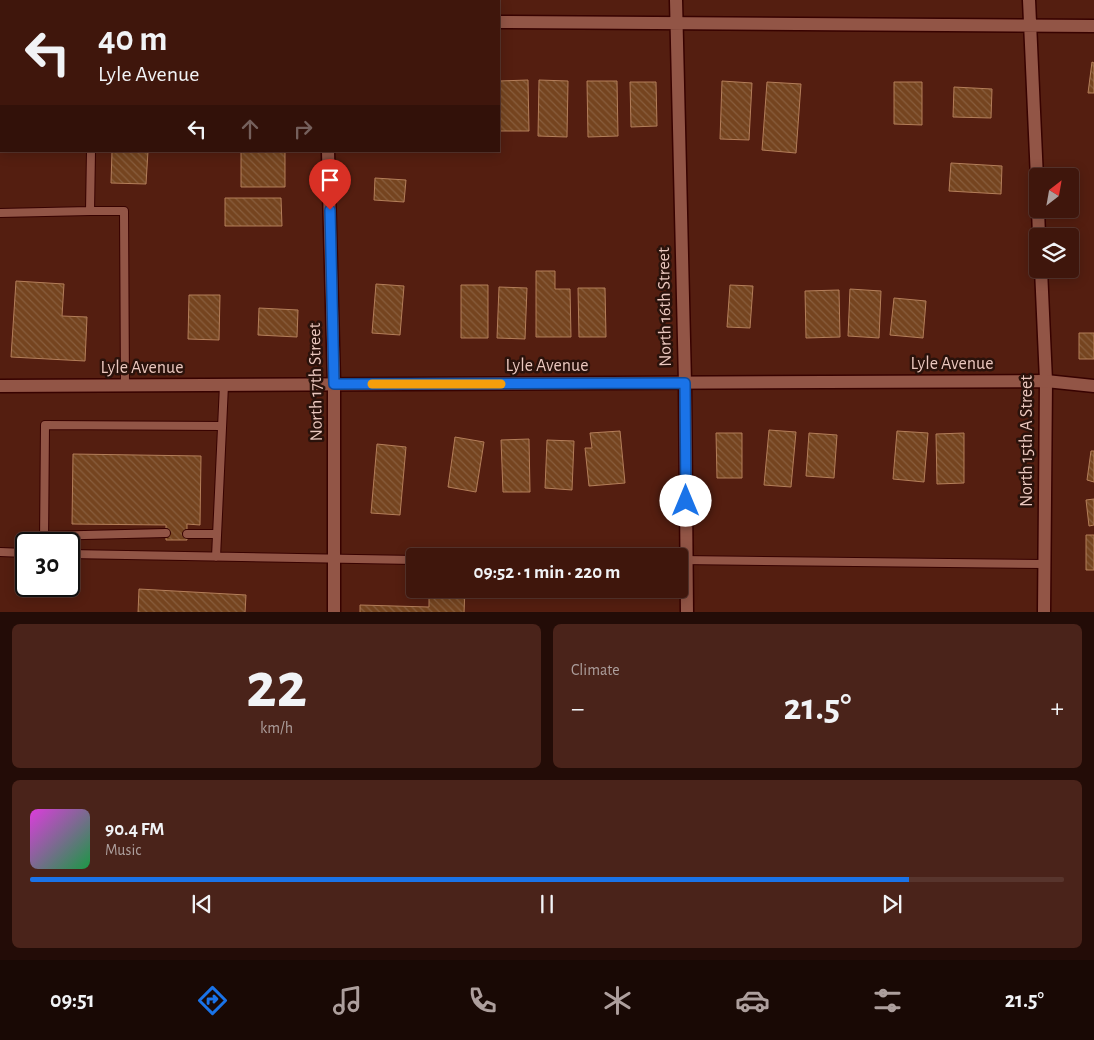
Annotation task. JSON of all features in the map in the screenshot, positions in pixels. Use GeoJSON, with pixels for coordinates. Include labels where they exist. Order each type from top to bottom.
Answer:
{"type":"FeatureCollection","features":[{"type":"Feature","properties":{"kind":"street","name":"North 16th Street"},"geometry":{"type":"LineString","coordinates":[[676,0],[685,383],[683,548]]}},
{"type":"Feature","properties":{"kind":"street"},"geometry":{"type":"LineString","coordinates":[[1029,0],[1036,168]]}},
{"type":"Feature","properties":{"kind":"street"},"geometry":{"type":"LineString","coordinates":[[500,22],[1094,26]]}},
{"type":"Feature","properties":{"kind":"street","name":"North 17th Street"},"geometry":{"type":"LineString","coordinates":[[328,152],[334,384],[334,612]]}},
{"type":"Feature","properties":{"kind":"street","name":"North 15th A Street"},"geometry":{"type":"LineString","coordinates":[[1041,278],[1046,382],[1044,612]]}},
{"type":"Feature","properties":{"kind":"street","name":"Lyle Avenue"},"geometry":{"type":"LineString","coordinates":[[0,386],[1046,382],[1094,386]]}},
{"type":"Feature","properties":{"kind":"street","name":"North 16th Street"},"geometry":{"type":"LineString","coordinates":[[685,598],[686,612]]}},
{"type":"Feature","properties":{"kind":"lane"},"geometry":{"type":"LineString","coordinates":[[90,152],[90,211]]}},
{"type":"Feature","properties":{"kind":"lane"},"geometry":{"type":"LineString","coordinates":[[0,213],[124,211],[125,386]]}},
{"type":"Feature","properties":{"kind":"lane"},"geometry":{"type":"LineString","coordinates":[[216,557],[224,385]]}},
{"type":"Feature","properties":{"kind":"lane"},"geometry":{"type":"LineString","coordinates":[[44,532],[45,425],[222,426]]}},
{"type":"Feature","properties":{"kind":"lane"},"geometry":{"type":"LineString","coordinates":[[80,538],[166,534]]}},
{"type":"Feature","properties":{"kind":"lane"},"geometry":{"type":"LineString","coordinates":[[187,534],[216,534]]}},
{"type":"Feature","properties":{"kind":"lane"},"geometry":{"type":"LineString","coordinates":[[0,552],[15,553]]}},
{"type":"Feature","properties":{"kind":"lane"},"geometry":{"type":"LineString","coordinates":[[80,554],[406,560]]}},
{"type":"Feature","properties":{"kind":"lane"},"geometry":{"type":"LineString","coordinates":[[688,560],[1044,564]]}},
{"type":"Feature","properties":{"kind":"building"},"geometry":{"type":"Polygon","coordinates":[[[1092,62],[1094,63],[1094,93],[1088,93],[1092,62]]]}},
{"type":"Feature","properties":{"kind":"building"},"geometry":{"type":"Polygon","coordinates":[[[528,80],[529,131],[500,131],[500,81],[528,80]]]}},
{"type":"Feature","properties":{"kind":"building"},"geometry":{"type":"Polygon","coordinates":[[[539,80],[568,81],[567,137],[538,136],[539,80]]]}},
{"type":"Feature","properties":{"kind":"building"},"geometry":{"type":"Polygon","coordinates":[[[587,81],[617,81],[618,136],[588,137],[587,81]]]}},
{"type":"Feature","properties":{"kind":"building"},"geometry":{"type":"Polygon","coordinates":[[[722,81],[752,83],[749,140],[720,139],[722,81]]]}},
{"type":"Feature","properties":{"kind":"building"},"geometry":{"type":"Polygon","coordinates":[[[630,82],[656,82],[657,126],[631,127],[630,82]]]}},
{"type":"Feature","properties":{"kind":"building"},"geometry":{"type":"Polygon","coordinates":[[[767,82],[801,84],[796,153],[762,150],[767,82]]]}},
{"type":"Feature","properties":{"kind":"building"},"geometry":{"type":"Polygon","coordinates":[[[894,82],[922,82],[922,125],[894,124],[894,82]]]}},
{"type":"Feature","properties":{"kind":"building"},"geometry":{"type":"Polygon","coordinates":[[[954,87],[992,89],[991,118],[953,117],[954,87]]]}},
{"type":"Feature","properties":{"kind":"building"},"geometry":{"type":"Polygon","coordinates":[[[112,152],[148,152],[146,184],[111,183],[112,152]]]}},
{"type":"Feature","properties":{"kind":"building"},"geometry":{"type":"Polygon","coordinates":[[[241,152],[285,152],[285,187],[241,187],[241,152]]]}},
{"type":"Feature","properties":{"kind":"building"},"geometry":{"type":"Polygon","coordinates":[[[951,163],[1002,166],[1001,194],[949,191],[951,163]]]}},
{"type":"Feature","properties":{"kind":"building"},"geometry":{"type":"Polygon","coordinates":[[[375,178],[406,180],[404,202],[374,200],[375,178]]]}},
{"type":"Feature","properties":{"kind":"building"},"geometry":{"type":"Polygon","coordinates":[[[225,198],[281,198],[282,226],[225,226],[225,198]]]}},
{"type":"Feature","properties":{"kind":"building"},"geometry":{"type":"Polygon","coordinates":[[[536,271],[555,271],[555,289],[570,289],[571,337],[536,337],[536,271]]]}},
{"type":"Feature","properties":{"kind":"building"},"geometry":{"type":"Polygon","coordinates":[[[16,281],[64,284],[62,316],[87,317],[85,361],[11,357],[16,281]]]}},
{"type":"Feature","properties":{"kind":"building"},"geometry":{"type":"Polygon","coordinates":[[[376,284],[404,286],[400,335],[372,333],[376,284]]]}},
{"type":"Feature","properties":{"kind":"building"},"geometry":{"type":"Polygon","coordinates":[[[461,285],[488,285],[488,338],[461,338],[461,285]]]}},
{"type":"Feature","properties":{"kind":"building"},"geometry":{"type":"Polygon","coordinates":[[[730,285],[753,286],[750,328],[727,327],[730,285]]]}},
{"type":"Feature","properties":{"kind":"building"},"geometry":{"type":"Polygon","coordinates":[[[499,287],[527,288],[525,339],[497,338],[499,287]]]}},
{"type":"Feature","properties":{"kind":"building"},"geometry":{"type":"Polygon","coordinates":[[[578,288],[605,288],[606,337],[579,337],[578,288]]]}},
{"type":"Feature","properties":{"kind":"building"},"geometry":{"type":"Polygon","coordinates":[[[850,289],[881,291],[879,338],[848,336],[850,289]]]}},
{"type":"Feature","properties":{"kind":"building"},"geometry":{"type":"Polygon","coordinates":[[[839,290],[840,337],[806,338],[805,291],[839,290]]]}},
{"type":"Feature","properties":{"kind":"building"},"geometry":{"type":"Polygon","coordinates":[[[189,295],[220,295],[219,340],[188,339],[189,295]]]}},
{"type":"Feature","properties":{"kind":"building"},"geometry":{"type":"Polygon","coordinates":[[[894,298],[926,301],[923,338],[890,335],[894,298]]]}},
{"type":"Feature","properties":{"kind":"building"},"geometry":{"type":"Polygon","coordinates":[[[259,308],[298,310],[297,337],[258,335],[259,308]]]}},
{"type":"Feature","properties":{"kind":"building"},"geometry":{"type":"Polygon","coordinates":[[[1079,333],[1094,333],[1094,359],[1079,359],[1079,333]]]}},
{"type":"Feature","properties":{"kind":"building"},"geometry":{"type":"Polygon","coordinates":[[[769,430],[796,432],[791,487],[764,485],[769,430]]]}},
{"type":"Feature","properties":{"kind":"building"},"geometry":{"type":"Polygon","coordinates":[[[620,431],[625,483],[589,486],[585,448],[592,448],[590,433],[620,431]]]}},
{"type":"Feature","properties":{"kind":"building"},"geometry":{"type":"Polygon","coordinates":[[[897,431],[928,433],[924,482],[893,479],[897,431]]]}},
{"type":"Feature","properties":{"kind":"building"},"geometry":{"type":"Polygon","coordinates":[[[716,433],[742,433],[742,478],[717,478],[716,433]]]}},
{"type":"Feature","properties":{"kind":"building"},"geometry":{"type":"Polygon","coordinates":[[[809,433],[837,435],[834,478],[806,476],[809,433]]]}},
{"type":"Feature","properties":{"kind":"building"},"geometry":{"type":"Polygon","coordinates":[[[964,433],[964,483],[937,484],[936,434],[964,433]]]}},
{"type":"Feature","properties":{"kind":"building"},"geometry":{"type":"Polygon","coordinates":[[[455,437],[484,442],[476,492],[448,487],[455,437]]]}},
{"type":"Feature","properties":{"kind":"building"},"geometry":{"type":"Polygon","coordinates":[[[529,439],[530,492],[503,492],[501,440],[529,439]]]}},
{"type":"Feature","properties":{"kind":"building"},"geometry":{"type":"Polygon","coordinates":[[[547,440],[574,441],[572,490],[545,488],[547,440]]]}},
{"type":"Feature","properties":{"kind":"building"},"geometry":{"type":"Polygon","coordinates":[[[377,444],[406,447],[400,515],[371,513],[377,444]]]}},
{"type":"Feature","properties":{"kind":"building"},"geometry":{"type":"Polygon","coordinates":[[[1091,451],[1094,451],[1094,482],[1087,480],[1091,451]]]}},
{"type":"Feature","properties":{"kind":"building"},"geometry":{"type":"Polygon","coordinates":[[[73,454],[201,456],[200,525],[187,524],[187,540],[166,540],[166,525],[72,524],[73,454]]]}},
{"type":"Feature","properties":{"kind":"building"},"geometry":{"type":"Polygon","coordinates":[[[1094,499],[1094,525],[1089,526],[1086,500],[1094,499]]]}},
{"type":"Feature","properties":{"kind":"building"},"geometry":{"type":"Polygon","coordinates":[[[1086,535],[1094,535],[1094,570],[1086,570],[1086,535]]]}},
{"type":"Feature","properties":{"kind":"building"},"geometry":{"type":"Polygon","coordinates":[[[139,589],[246,595],[245,612],[138,612],[139,589]]]}},
{"type":"Feature","properties":{"kind":"building"},"geometry":{"type":"Polygon","coordinates":[[[429,598],[465,598],[464,612],[360,612],[360,605],[429,607],[429,598]]]}},
{"type":"Feature","properties":{"kind":"slow traffic"},"geometry":{"type":"LineString","coordinates":[[372,384],[501,384]]}},
{"type":"Feature","properties":{"kind":"route"},"geometry":{"type":"LineString","coordinates":[[330,210],[334,384],[685,383],[686,501]]}}]}
